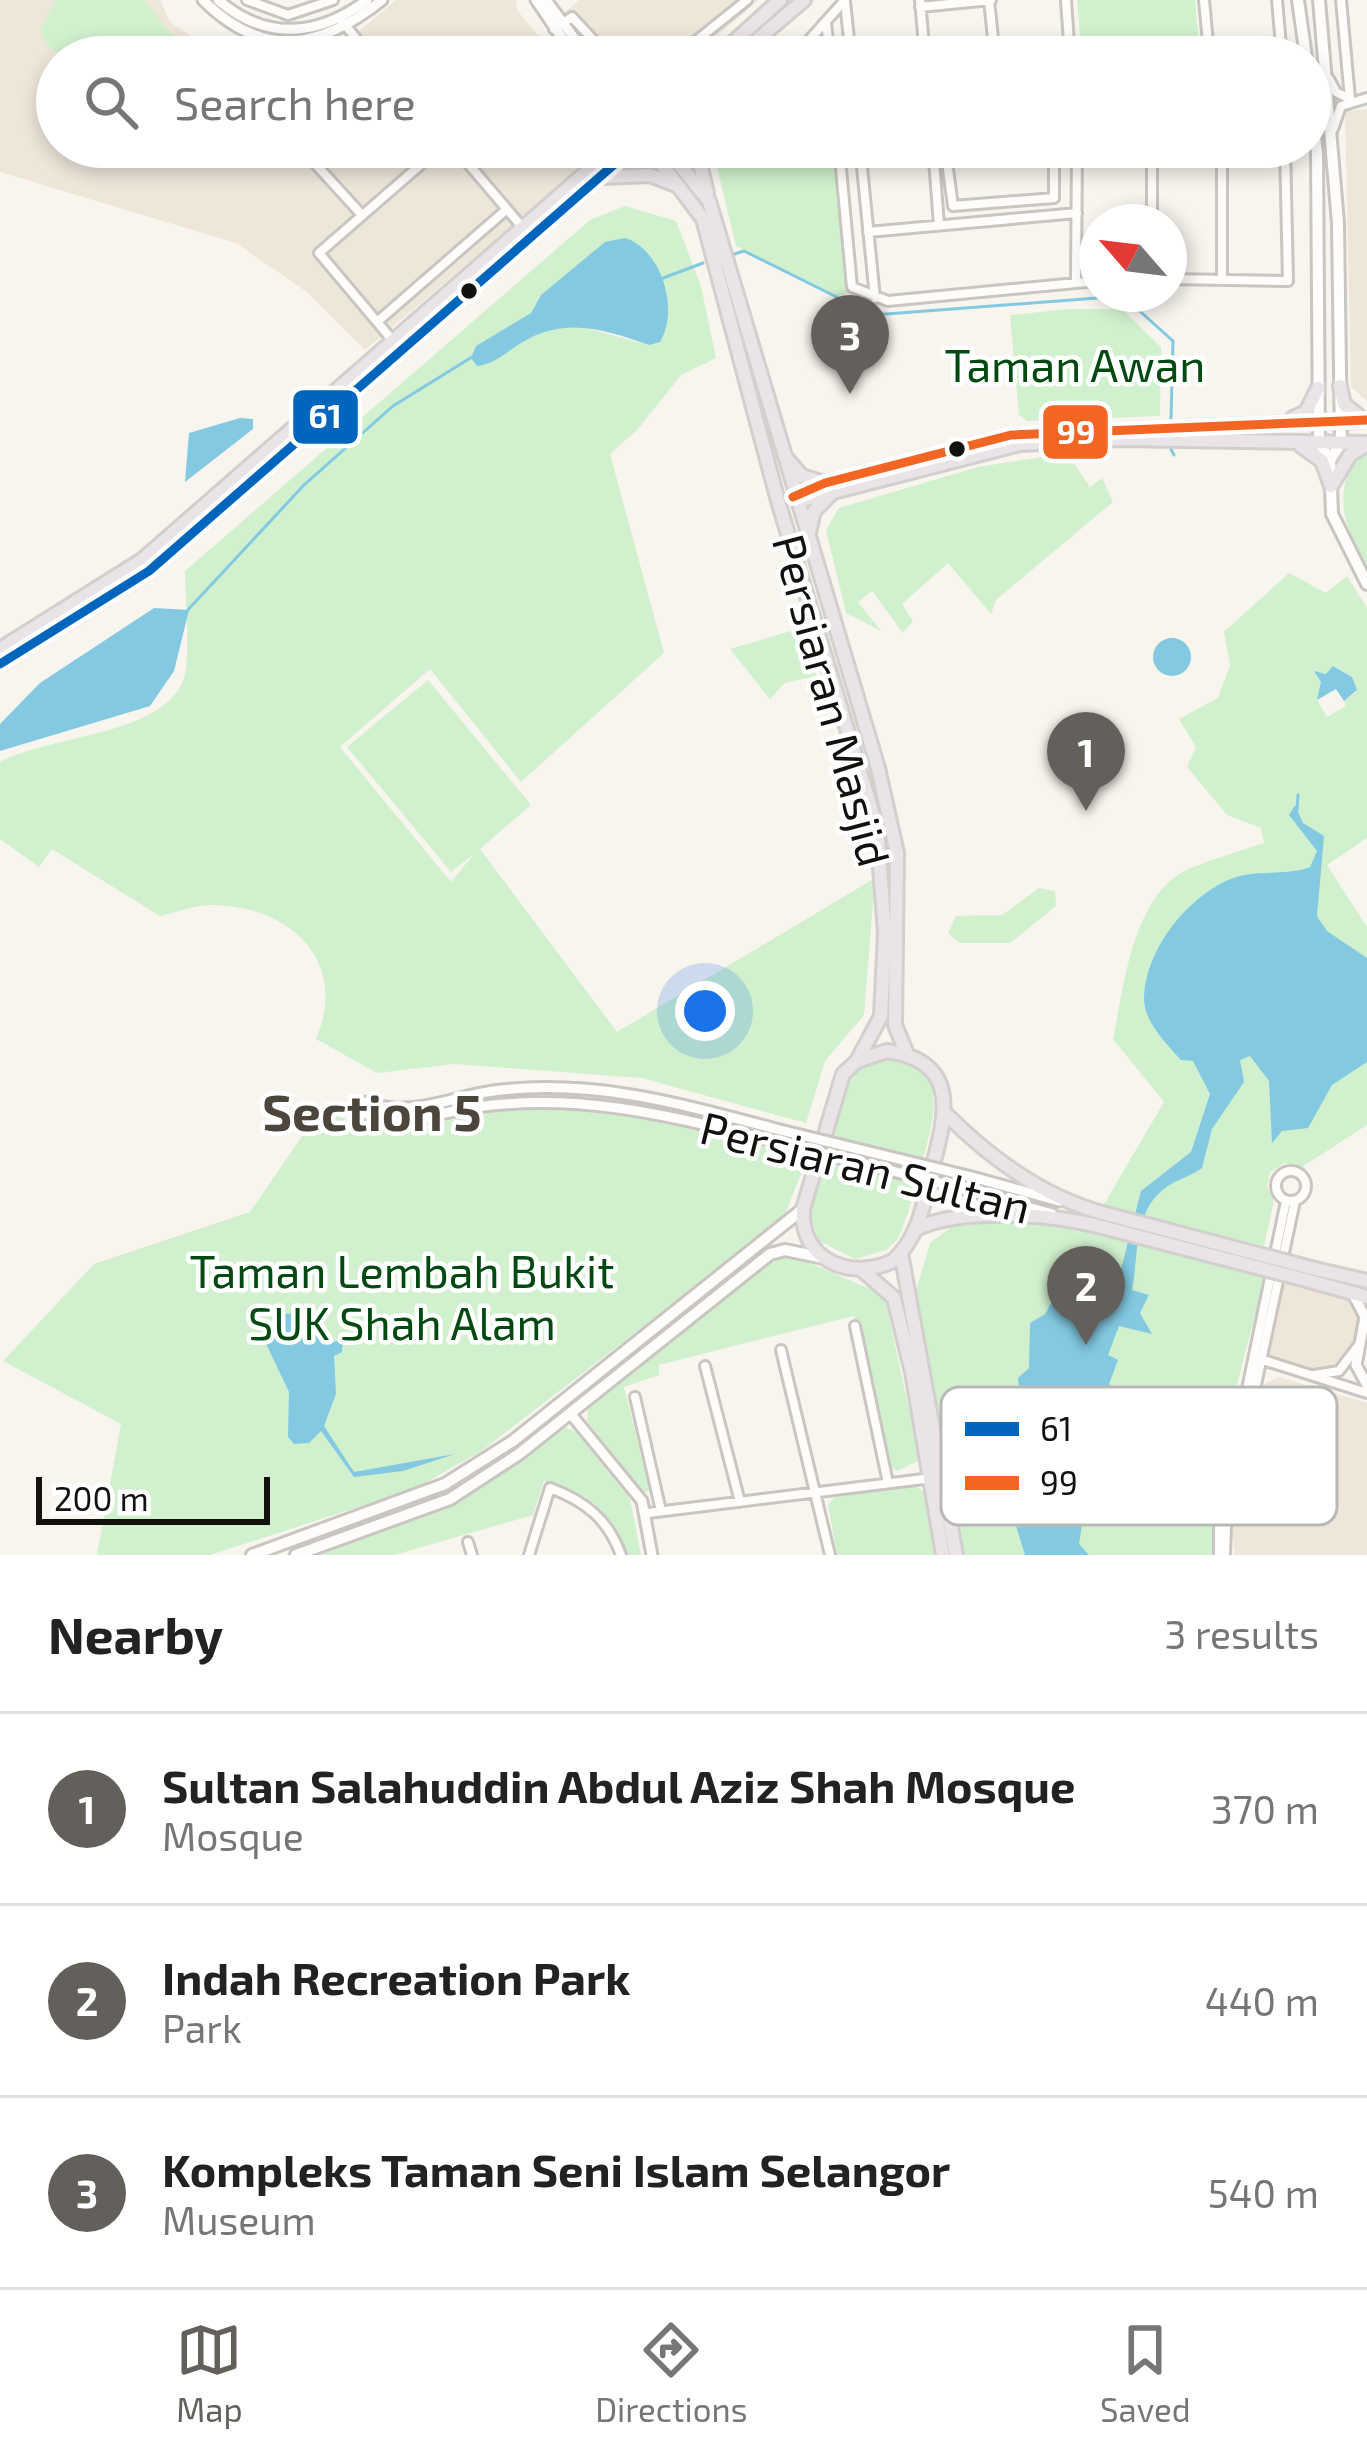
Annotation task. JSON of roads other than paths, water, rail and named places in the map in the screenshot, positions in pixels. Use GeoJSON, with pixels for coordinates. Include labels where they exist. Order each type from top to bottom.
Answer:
{"type":"FeatureCollection","features":[{"type":"Feature","properties":{"kind":"main road"},"geometry":{"type":"LineString","coordinates":[[740,36],[780,0]]}},
{"type":"Feature","properties":{"kind":"main road"},"geometry":{"type":"LineString","coordinates":[[762,36],[804,0]]}},
{"type":"Feature","properties":{"kind":"main road"},"geometry":{"type":"LineString","coordinates":[[1298,0],[1303,36]]}},
{"type":"Feature","properties":{"kind":"main road"},"geometry":{"type":"LineString","coordinates":[[1319,0],[1323,36]]}},
{"type":"Feature","properties":{"kind":"main road"},"geometry":{"type":"LineString","coordinates":[[1330,460],[1341,443],[1331,106]]}},
{"type":"Feature","properties":{"kind":"main road"},"geometry":{"type":"LineString","coordinates":[[596,172],[597,168]]}},
{"type":"Feature","properties":{"kind":"main road"},"geometry":{"type":"LineString","coordinates":[[0,664],[149,571],[599,168]]}},
{"type":"Feature","properties":{"kind":"main road"},"geometry":{"type":"LineString","coordinates":[[0,649],[142,560],[524,229],[602,168]]}},
{"type":"Feature","properties":{"kind":"main road","name":"Persiaran Masjid"},"geometry":{"type":"LineString","coordinates":[[666,168],[703,219],[877,828],[884,876],[880,1016],[857,1060],[836,1086],[802,1210]]}},
{"type":"Feature","properties":{"kind":"main road","name":"Persiaran Masjid"},"geometry":{"type":"LineString","coordinates":[[682,168],[709,201],[893,825],[900,912],[895,1025],[907,1054]]}},
{"type":"Feature","properties":{"kind":"main road"},"geometry":{"type":"LineString","coordinates":[[701,168],[709,201]]}},
{"type":"Feature","properties":{"kind":"main road"},"geometry":{"type":"LineString","coordinates":[[1314,168],[1319,443],[1330,460],[1341,540],[1367,584]]}},
{"type":"Feature","properties":{"kind":"main road"},"geometry":{"type":"LineString","coordinates":[[596,172],[650,175],[682,188]]}},
{"type":"Feature","properties":{"kind":"main road"},"geometry":{"type":"LineString","coordinates":[[1340,386],[1348,410],[1367,420]]}},
{"type":"Feature","properties":{"kind":"main road"},"geometry":{"type":"LineString","coordinates":[[1280,422],[1306,412],[1318,388]]}},
{"type":"Feature","properties":{"kind":"main road"},"geometry":{"type":"LineString","coordinates":[[806,584],[787,509],[793,497],[1017,439],[1367,420]]}},
{"type":"Feature","properties":{"kind":"main road"},"geometry":{"type":"LineString","coordinates":[[1017,439],[1367,443]]}},
{"type":"Feature","properties":{"kind":"main road"},"geometry":{"type":"LineString","coordinates":[[1288,442],[1317,455],[1331,486]]}},
{"type":"Feature","properties":{"kind":"main road"},"geometry":{"type":"LineString","coordinates":[[1331,486],[1343,463],[1367,443]]}},
{"type":"Feature","properties":{"kind":"main road"},"geometry":{"type":"LineString","coordinates":[[766,451],[784,491],[793,497]]}},
{"type":"Feature","properties":{"kind":"main road"},"geometry":{"type":"LineString","coordinates":[[783,453],[802,476],[830,487]]}},
{"type":"Feature","properties":{"kind":"main road"},"geometry":{"type":"LineString","coordinates":[[807,538],[814,511],[830,487]]}},
{"type":"Feature","properties":{"kind":"main road"},"geometry":{"type":"LineString","coordinates":[[857,1060],[887,1051],[907,1054],[938,1081],[946,1114],[918,1228],[901,1253],[863,1271]]}},
{"type":"Feature","properties":{"kind":"main road"},"geometry":{"type":"LineString","coordinates":[[946,1114],[979,1148],[1072,1205]]}},
{"type":"Feature","properties":{"kind":"main road","name":"Persiaran Sultan"},"geometry":{"type":"LineString","coordinates":[[1072,1205],[1104,1221]]}},
{"type":"Feature","properties":{"kind":"main road"},"geometry":{"type":"LineString","coordinates":[[802,1210],[803,1231],[819,1256]]}},
{"type":"Feature","properties":{"kind":"main road"},"geometry":{"type":"LineString","coordinates":[[252,1555],[445,1484],[513,1441],[802,1210]]}},
{"type":"Feature","properties":{"kind":"main road"},"geometry":{"type":"LineString","coordinates":[[918,1228],[952,1218],[1058,1215]]}},
{"type":"Feature","properties":{"kind":"main road","name":"Persiaran Sultan"},"geometry":{"type":"LineString","coordinates":[[1058,1215],[1104,1221],[1312,1275],[1360,1295]]}},
{"type":"Feature","properties":{"kind":"main road"},"geometry":{"type":"LineString","coordinates":[[296,1555],[449,1499],[570,1413],[778,1250],[819,1256],[863,1271],[894,1298],[944,1555]]}},
{"type":"Feature","properties":{"kind":"main road"},"geometry":{"type":"LineString","coordinates":[[901,1253],[941,1473]]}},
{"type":"Feature","properties":{"kind":"main road","name":"Persiaran Sultan"},"geometry":{"type":"LineString","coordinates":[[1312,1275],[1367,1280]]}},
{"type":"Feature","properties":{"kind":"main road"},"geometry":{"type":"LineString","coordinates":[[951,1525],[956,1555]]}},
{"type":"Feature","properties":{"kind":"street"},"geometry":{"type":"LineString","coordinates":[[203,0],[259,36]]}},
{"type":"Feature","properties":{"kind":"street"},"geometry":{"type":"LineString","coordinates":[[218,0],[277,32],[344,24],[368,0]]}},
{"type":"Feature","properties":{"kind":"street"},"geometry":{"type":"LineString","coordinates":[[247,0],[288,15],[333,0]]}},
{"type":"Feature","properties":{"kind":"street"},"geometry":{"type":"LineString","coordinates":[[315,36],[382,0]]}},
{"type":"Feature","properties":{"kind":"street"},"geometry":{"type":"LineString","coordinates":[[536,0],[567,36]]}},
{"type":"Feature","properties":{"kind":"street"},"geometry":{"type":"LineString","coordinates":[[545,0],[563,36]]}},
{"type":"Feature","properties":{"kind":"street"},"geometry":{"type":"LineString","coordinates":[[702,36],[747,0]]}},
{"type":"Feature","properties":{"kind":"street"},"geometry":{"type":"LineString","coordinates":[[814,36],[845,0]]}},
{"type":"Feature","properties":{"kind":"street"},"geometry":{"type":"LineString","coordinates":[[845,0],[849,36]]}},
{"type":"Feature","properties":{"kind":"street"},"geometry":{"type":"LineString","coordinates":[[923,36],[920,3],[990,0],[993,36]]}},
{"type":"Feature","properties":{"kind":"street"},"geometry":{"type":"LineString","coordinates":[[1066,0],[1069,36]]}},
{"type":"Feature","properties":{"kind":"street"},"geometry":{"type":"LineString","coordinates":[[1204,0],[1207,36]]}},
{"type":"Feature","properties":{"kind":"street"},"geometry":{"type":"LineString","coordinates":[[1277,0],[1281,36]]}},
{"type":"Feature","properties":{"kind":"street"},"geometry":{"type":"LineString","coordinates":[[1334,133],[1337,113],[1350,99],[1342,0]]}},
{"type":"Feature","properties":{"kind":"street"},"geometry":{"type":"LineString","coordinates":[[558,27],[572,17],[590,36]]}},
{"type":"Feature","properties":{"kind":"street"},"geometry":{"type":"LineString","coordinates":[[826,23],[828,36]]}},
{"type":"Feature","properties":{"kind":"street"},"geometry":{"type":"LineString","coordinates":[[344,24],[353,36]]}},
{"type":"Feature","properties":{"kind":"street"},"geometry":{"type":"LineString","coordinates":[[1331,83],[1350,99],[1367,98]]}},
{"type":"Feature","properties":{"kind":"street"},"geometry":{"type":"LineString","coordinates":[[319,168],[361,214]]}},
{"type":"Feature","properties":{"kind":"street"},"geometry":{"type":"LineString","coordinates":[[395,343],[319,253],[417,168]]}},
{"type":"Feature","properties":{"kind":"street"},"geometry":{"type":"LineString","coordinates":[[472,168],[524,229]]}},
{"type":"Feature","properties":{"kind":"street"},"geometry":{"type":"LineString","coordinates":[[841,168],[852,287],[875,298],[1079,282]]}},
{"type":"Feature","properties":{"kind":"street"},"geometry":{"type":"LineString","coordinates":[[862,168],[875,298]]}},
{"type":"Feature","properties":{"kind":"street"},"geometry":{"type":"LineString","coordinates":[[935,168],[939,225]]}},
{"type":"Feature","properties":{"kind":"street"},"geometry":{"type":"LineString","coordinates":[[947,168],[951,204],[1056,196],[1055,168]]}},
{"type":"Feature","properties":{"kind":"street"},"geometry":{"type":"LineString","coordinates":[[1076,282],[1077,168]]}},
{"type":"Feature","properties":{"kind":"street"},"geometry":{"type":"LineString","coordinates":[[1152,168],[1152,204]]}},
{"type":"Feature","properties":{"kind":"street"},"geometry":{"type":"LineString","coordinates":[[1222,168],[1222,280]]}},
{"type":"Feature","properties":{"kind":"street"},"geometry":{"type":"LineString","coordinates":[[1187,279],[1288,281],[1285,168]]}},
{"type":"Feature","properties":{"kind":"street"},"geometry":{"type":"LineString","coordinates":[[1023,201],[1024,217]]}},
{"type":"Feature","properties":{"kind":"street"},"geometry":{"type":"LineString","coordinates":[[989,203],[991,220]]}},
{"type":"Feature","properties":{"kind":"street"},"geometry":{"type":"LineString","coordinates":[[377,322],[507,209]]}},
{"type":"Feature","properties":{"kind":"street"},"geometry":{"type":"LineString","coordinates":[[868,232],[1077,213]]}},
{"type":"Feature","properties":{"kind":"street","name":"Persiaran Sultan"},"geometry":{"type":"LineString","coordinates":[[364,1107],[389,1124],[472,1107],[569,1099],[775,1135],[972,1177],[1072,1205]]}},
{"type":"Feature","properties":{"kind":"street","name":"Persiaran Sultan"},"geometry":{"type":"LineString","coordinates":[[775,1135],[1058,1215]]}},
{"type":"Feature","properties":{"kind":"street"},"geometry":{"type":"LineString","coordinates":[[1253,1387],[1290,1201]]}},
{"type":"Feature","properties":{"kind":"street"},"geometry":{"type":"LineString","coordinates":[[1360,1295],[1365,1317],[1355,1365],[1367,1389]]}},
{"type":"Feature","properties":{"kind":"street"},"geometry":{"type":"LineString","coordinates":[[855,1326],[889,1483]]}},
{"type":"Feature","properties":{"kind":"street"},"geometry":{"type":"LineString","coordinates":[[1306,1375],[1339,1371],[1359,1345]]}},
{"type":"Feature","properties":{"kind":"street"},"geometry":{"type":"LineString","coordinates":[[782,1350],[830,1555]]}},
{"type":"Feature","properties":{"kind":"street"},"geometry":{"type":"LineString","coordinates":[[1258,1359],[1367,1389]]}},
{"type":"Feature","properties":{"kind":"street"},"geometry":{"type":"LineString","coordinates":[[705,1366],[740,1502]]}},
{"type":"Feature","properties":{"kind":"street"},"geometry":{"type":"LineString","coordinates":[[635,1397],[661,1511]]}},
{"type":"Feature","properties":{"kind":"street"},"geometry":{"type":"LineString","coordinates":[[570,1413],[648,1514],[652,1555]]}},
{"type":"Feature","properties":{"kind":"street"},"geometry":{"type":"LineString","coordinates":[[648,1514],[932,1478]]}},
{"type":"Feature","properties":{"kind":"street"},"geometry":{"type":"LineString","coordinates":[[530,1555],[548,1489],[584,1503],[602,1519],[621,1555]]}},
{"type":"Feature","properties":{"kind":"street"},"geometry":{"type":"LineString","coordinates":[[1222,1555],[1226,1525]]}},
{"type":"Feature","properties":{"kind":"street"},"geometry":{"type":"LineString","coordinates":[[468,1541],[472,1555]]}},
{"type":"Feature","properties":{"kind":"water"},"geometry":{"type":"Polygon","coordinates":[[[625,238],[648,254],[664,282],[668,313],[660,342],[649,345],[604,331],[559,329],[528,339],[477,366],[471,358],[476,346],[531,313],[541,295],[605,242],[625,238]]]}},
{"type":"Feature","properties":{"kind":"water"},"geometry":{"type":"Polygon","coordinates":[[[240,418],[253,419],[253,429],[185,482],[189,433],[240,418]]]}},
{"type":"Feature","properties":{"kind":"water"},"geometry":{"type":"Polygon","coordinates":[[[154,608],[189,610],[174,671],[150,706],[0,751],[0,724],[40,683],[154,608]]]}},
{"type":"Feature","properties":{"kind":"water"},"geometry":{"type":"Polygon","coordinates":[[[1172,638],[1185,644],[1191,657],[1185,670],[1172,676],[1159,670],[1153,657],[1159,644],[1172,638]]]}},
{"type":"Feature","properties":{"kind":"water"},"geometry":{"type":"Polygon","coordinates":[[[1333,666],[1352,677],[1357,690],[1344,701],[1336,689],[1317,700],[1321,682],[1314,671],[1326,674],[1333,666]]]}},
{"type":"Feature","properties":{"kind":"water"},"geometry":{"type":"Polygon","coordinates":[[[1295,805],[1303,823],[1324,836],[1317,916],[1327,931],[1367,958],[1367,1062],[1332,1085],[1308,1128],[1282,1131],[1272,1143],[1269,1081],[1250,1056],[1240,1060],[1244,1082],[1212,1129],[1202,1168],[1168,1186],[1143,1220],[1132,1290],[1149,1295],[1140,1313],[1152,1334],[1119,1326],[1108,1355],[1118,1360],[1112,1387],[1019,1387],[1018,1378],[1029,1368],[1030,1323],[1045,1314],[1061,1285],[1117,1285],[1141,1191],[1191,1152],[1210,1094],[1193,1061],[1181,1060],[1147,1015],[1146,979],[1160,944],[1183,913],[1228,880],[1310,867],[1317,851],[1289,815],[1295,805]]]}},
{"type":"Feature","properties":{"kind":"water"},"geometry":{"type":"Polygon","coordinates":[[[283,1313],[321,1317],[325,1342],[343,1341],[342,1352],[334,1356],[336,1394],[324,1426],[354,1472],[455,1454],[403,1471],[354,1477],[321,1431],[309,1443],[294,1444],[288,1437],[289,1392],[261,1333],[283,1313]]]}},
{"type":"Feature","properties":{"kind":"water"},"geometry":{"type":"Polygon","coordinates":[[[1016,1525],[1082,1525],[1079,1544],[1089,1555],[1025,1555],[1016,1525]]]}},
{"type":"Feature","properties":{"kind":"waterway"},"geometry":{"type":"LineString","coordinates":[[731,255],[744,251],[873,315],[1123,296],[1173,341],[1171,419]]}},
{"type":"Feature","properties":{"kind":"waterway"},"geometry":{"type":"LineString","coordinates":[[658,280],[703,263]]}},
{"type":"Feature","properties":{"kind":"waterway"},"geometry":{"type":"LineString","coordinates":[[185,613],[304,485],[393,406],[472,357]]}},
{"type":"Feature","properties":{"kind":"waterway"},"geometry":{"type":"LineString","coordinates":[[1170,447],[1174,455]]}},
{"type":"Feature","properties":{"kind":"waterway"},"geometry":{"type":"LineString","coordinates":[[1297,810],[1298,795]]}},
{"type":"Feature","properties":{"kind":"place","name":"Kompleks Taman Seni Islam Selangor"},"geometry":{"type":"Point","coordinates":[850,394]}},
{"type":"Feature","properties":{"kind":"place","name":"Sultan Salahuddin Abdul Aziz Shah Mosque"},"geometry":{"type":"Point","coordinates":[1086,811]}},
{"type":"Feature","properties":{"kind":"place","name":"Indah Recreation Park"},"geometry":{"type":"Point","coordinates":[1086,1345]}},
{"type":"Feature","properties":{"kind":"district","name":"Section 5"},"geometry":{"type":"Point","coordinates":[372,1110]}},
{"type":"Feature","properties":{"kind":"park label","name":"Taman Awan"},"geometry":{"type":"Point","coordinates":[1075,364]}},
{"type":"Feature","properties":{"kind":"park label","name":"Taman Lembah Bukit SUK Shah Alam"},"geometry":{"type":"Point","coordinates":[402,1296]}}]}
